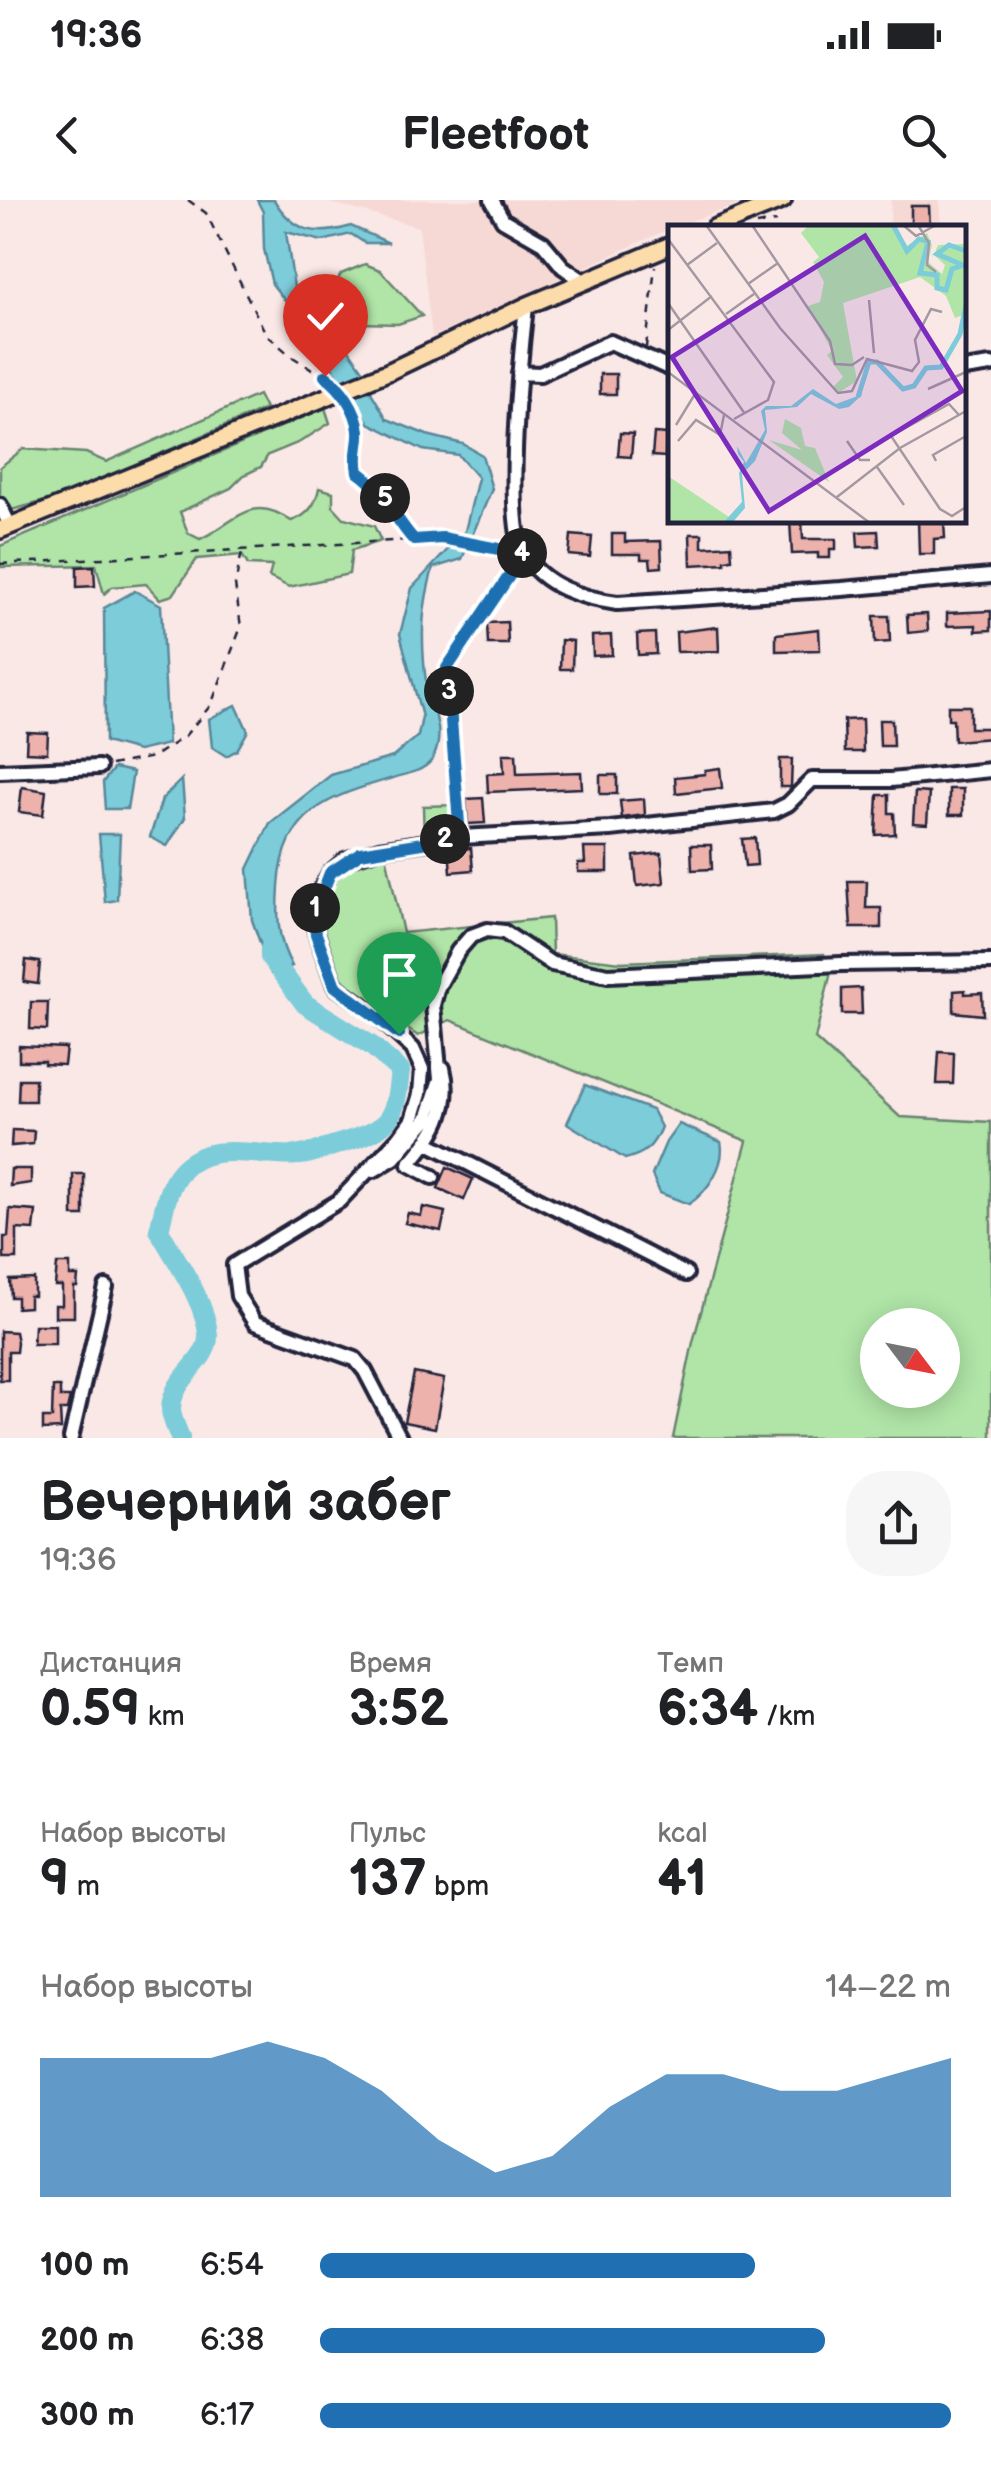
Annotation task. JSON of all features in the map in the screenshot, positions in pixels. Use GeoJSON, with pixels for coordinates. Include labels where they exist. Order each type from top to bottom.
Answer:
{"type":"FeatureCollection","features":[{"type":"Feature","properties":{"kind":"main road"},"geometry":{"type":"LineString","coordinates":[[720,225],[758,205],[783,200]]}},
{"type":"Feature","properties":{"kind":"main road"},"geometry":{"type":"LineString","coordinates":[[5,528],[390,370],[526,306],[668,246]]}},
{"type":"Feature","properties":{"kind":"street"},"geometry":{"type":"LineString","coordinates":[[492,200],[503,220],[544,243],[563,267],[585,282]]}},
{"type":"Feature","properties":{"kind":"street"},"geometry":{"type":"LineString","coordinates":[[526,306],[519,373],[516,520],[524,554],[552,582],[583,598],[617,603],[991,576]]}},
{"type":"Feature","properties":{"kind":"street"},"geometry":{"type":"LineString","coordinates":[[519,373],[540,374],[610,342],[668,368]]}},
{"type":"Feature","properties":{"kind":"street"},"geometry":{"type":"LineString","coordinates":[[966,369],[991,366]]}},
{"type":"Feature","properties":{"kind":"street"},"geometry":{"type":"LineString","coordinates":[[0,505],[5,528]]}},
{"type":"Feature","properties":{"kind":"street"},"geometry":{"type":"LineString","coordinates":[[0,771],[100,767]]}},
{"type":"Feature","properties":{"kind":"street"},"geometry":{"type":"LineString","coordinates":[[400,1438],[355,1359],[255,1323],[238,1296],[234,1266],[339,1201],[412,1120],[420,1094],[422,1069],[414,1049],[335,986],[316,934],[314,914],[330,873],[360,853],[460,837],[610,829],[774,810],[788,804],[812,780],[892,780],[991,770]]}},
{"type":"Feature","properties":{"kind":"street"},"geometry":{"type":"LineString","coordinates":[[360,1178],[394,1158],[427,1119],[440,1079],[432,1005],[458,951],[471,936],[487,930],[504,932],[552,964],[608,975],[841,964],[991,962]]}},
{"type":"Feature","properties":{"kind":"street"},"geometry":{"type":"LineString","coordinates":[[432,1177],[409,1164],[434,1136],[448,1085],[436,1036]]}},
{"type":"Feature","properties":{"kind":"street"},"geometry":{"type":"LineString","coordinates":[[428,1144],[686,1274]]}},
{"type":"Feature","properties":{"kind":"street"},"geometry":{"type":"LineString","coordinates":[[71,1438],[106,1287]]}},
{"type":"Feature","properties":{"kind":"path"},"geometry":{"type":"LineString","coordinates":[[188,200],[206,213],[266,334],[291,356],[332,381],[350,402],[359,432],[354,452],[358,472],[376,484],[414,540]]}},
{"type":"Feature","properties":{"kind":"path"},"geometry":{"type":"LineString","coordinates":[[760,225],[776,222]]}},
{"type":"Feature","properties":{"kind":"path"},"geometry":{"type":"LineString","coordinates":[[644,359],[656,260]]}},
{"type":"Feature","properties":{"kind":"path"},"geometry":{"type":"LineString","coordinates":[[0,564],[442,538],[524,554],[447,668],[460,837]]}},
{"type":"Feature","properties":{"kind":"path"},"geometry":{"type":"LineString","coordinates":[[100,767],[153,757],[184,737],[211,705],[241,627],[235,584],[236,564],[243,550]]}},
{"type":"Feature","properties":{"kind":"shaded area"},"geometry":{"type":"Polygon","coordinates":[[[320,200],[751,200],[680,225],[668,225],[668,229],[432,337],[419,227],[320,200]]]}},
{"type":"Feature","properties":{"kind":"shaded area"},"geometry":{"type":"Polygon","coordinates":[[[891,200],[939,200],[941,225],[890,225],[891,200]]]}},
{"type":"Feature","properties":{"kind":"green space"},"geometry":{"type":"Polygon","coordinates":[[[365,264],[380,270],[422,316],[398,324],[361,323],[357,335],[343,328],[328,298],[341,274],[365,264]]]}},
{"type":"Feature","properties":{"kind":"green space"},"geometry":{"type":"Polygon","coordinates":[[[258,395],[265,409],[57,498],[0,513],[0,467],[23,449],[86,453],[106,462],[258,395]]]}},
{"type":"Feature","properties":{"kind":"green space"},"geometry":{"type":"Polygon","coordinates":[[[325,408],[330,423],[300,442],[268,455],[261,467],[244,475],[231,488],[180,512],[188,533],[200,539],[254,510],[265,509],[291,521],[310,509],[319,488],[333,492],[333,506],[344,518],[374,526],[381,541],[352,550],[349,574],[289,587],[269,577],[272,566],[248,565],[242,555],[197,559],[173,595],[160,599],[146,584],[112,587],[104,594],[96,565],[0,567],[0,546],[325,408]]]}},
{"type":"Feature","properties":{"kind":"green space"},"geometry":{"type":"Polygon","coordinates":[[[457,805],[457,840],[424,842],[423,806],[457,805]]]}},
{"type":"Feature","properties":{"kind":"green space"},"geometry":{"type":"Polygon","coordinates":[[[386,855],[403,933],[551,918],[552,954],[621,962],[824,954],[831,972],[815,1039],[900,1117],[991,1122],[991,1438],[673,1438],[693,1342],[747,1141],[450,1020],[418,1036],[346,983],[326,950],[318,900],[348,862],[386,855]]]}},
{"type":"Feature","properties":{"kind":"water"},"geometry":{"type":"Polygon","coordinates":[[[257,200],[274,200],[290,219],[307,229],[327,231],[351,226],[389,243],[365,243],[351,234],[322,241],[286,232],[295,294],[347,347],[367,375],[372,394],[387,419],[463,444],[482,455],[492,489],[462,559],[433,568],[429,582],[423,646],[425,674],[438,725],[434,756],[418,770],[332,799],[301,822],[290,839],[279,886],[279,928],[292,966],[271,974],[252,920],[248,869],[270,823],[331,775],[393,757],[418,736],[422,717],[400,634],[412,588],[465,531],[478,478],[458,455],[423,450],[369,423],[308,330],[272,284],[264,249],[263,212],[257,200]]]}},
{"type":"Feature","properties":{"kind":"water"},"geometry":{"type":"Polygon","coordinates":[[[135,591],[161,605],[168,744],[138,751],[105,742],[104,608],[135,591]]]}},
{"type":"Feature","properties":{"kind":"water"},"geometry":{"type":"Polygon","coordinates":[[[236,705],[248,731],[237,750],[226,756],[212,747],[209,719],[236,705]]]}},
{"type":"Feature","properties":{"kind":"water"},"geometry":{"type":"Polygon","coordinates":[[[114,768],[133,772],[127,809],[105,809],[103,782],[114,768]]]}},
{"type":"Feature","properties":{"kind":"water"},"geometry":{"type":"Polygon","coordinates":[[[182,779],[185,818],[167,846],[150,837],[162,799],[182,779]]]}},
{"type":"Feature","properties":{"kind":"water"},"geometry":{"type":"Polygon","coordinates":[[[99,834],[120,834],[117,900],[105,902],[99,834]]]}},
{"type":"Feature","properties":{"kind":"water"},"geometry":{"type":"Polygon","coordinates":[[[585,1085],[652,1110],[661,1127],[651,1145],[625,1159],[567,1123],[585,1085]]]}},
{"type":"Feature","properties":{"kind":"water"},"geometry":{"type":"Polygon","coordinates":[[[679,1124],[721,1142],[721,1160],[714,1177],[689,1204],[660,1193],[652,1175],[666,1142],[679,1124]]]}},
{"type":"Feature","properties":{"kind":"building"},"geometry":{"type":"Polygon","coordinates":[[[911,206],[929,206],[930,225],[911,225],[911,206]]]}},
{"type":"Feature","properties":{"kind":"building"},"geometry":{"type":"Polygon","coordinates":[[[600,374],[616,374],[616,394],[600,394],[600,374]]]}},
{"type":"Feature","properties":{"kind":"building"},"geometry":{"type":"Polygon","coordinates":[[[620,433],[633,434],[631,457],[618,456],[620,433]]]}},
{"type":"Feature","properties":{"kind":"building"},"geometry":{"type":"Polygon","coordinates":[[[654,433],[667,434],[665,457],[652,456],[654,433]]]}},
{"type":"Feature","properties":{"kind":"building"},"geometry":{"type":"Polygon","coordinates":[[[790,522],[802,522],[803,539],[836,539],[836,549],[830,549],[830,558],[818,558],[818,553],[792,554],[790,522]]]}},
{"type":"Feature","properties":{"kind":"building"},"geometry":{"type":"Polygon","coordinates":[[[918,522],[944,522],[945,538],[934,539],[934,554],[919,554],[918,522]]]}},
{"type":"Feature","properties":{"kind":"building"},"geometry":{"type":"Polygon","coordinates":[[[878,531],[879,546],[858,547],[857,532],[878,531]]]}},
{"type":"Feature","properties":{"kind":"building"},"geometry":{"type":"Polygon","coordinates":[[[612,534],[625,534],[625,542],[661,541],[662,567],[651,568],[650,559],[641,559],[641,554],[612,554],[612,534]]]}},
{"type":"Feature","properties":{"kind":"building"},"geometry":{"type":"Polygon","coordinates":[[[690,534],[702,534],[702,547],[731,545],[732,559],[691,565],[690,534]]]}},
{"type":"Feature","properties":{"kind":"building"},"geometry":{"type":"Polygon","coordinates":[[[571,535],[592,537],[590,557],[569,555],[571,535]]]}},
{"type":"Feature","properties":{"kind":"building"},"geometry":{"type":"Polygon","coordinates":[[[94,566],[95,586],[77,587],[77,567],[94,566]]]}},
{"type":"Feature","properties":{"kind":"building"},"geometry":{"type":"Polygon","coordinates":[[[991,611],[991,630],[976,631],[976,625],[947,626],[947,613],[991,611]]]}},
{"type":"Feature","properties":{"kind":"building"},"geometry":{"type":"Polygon","coordinates":[[[927,614],[928,631],[908,633],[907,615],[927,614]]]}},
{"type":"Feature","properties":{"kind":"building"},"geometry":{"type":"Polygon","coordinates":[[[874,616],[889,616],[890,642],[875,643],[874,616]]]}},
{"type":"Feature","properties":{"kind":"building"},"geometry":{"type":"Polygon","coordinates":[[[507,622],[508,644],[488,644],[487,623],[507,622]]]}},
{"type":"Feature","properties":{"kind":"building"},"geometry":{"type":"Polygon","coordinates":[[[718,627],[719,651],[677,652],[676,632],[718,627]]]}},
{"type":"Feature","properties":{"kind":"building"},"geometry":{"type":"Polygon","coordinates":[[[819,629],[820,650],[776,651],[776,634],[819,629]]]}},
{"type":"Feature","properties":{"kind":"building"},"geometry":{"type":"Polygon","coordinates":[[[655,633],[656,654],[638,655],[637,634],[655,633]]]}},
{"type":"Feature","properties":{"kind":"building"},"geometry":{"type":"Polygon","coordinates":[[[611,635],[612,655],[593,656],[592,636],[611,635]]]}},
{"type":"Feature","properties":{"kind":"building"},"geometry":{"type":"Polygon","coordinates":[[[561,640],[573,641],[572,669],[560,669],[561,640]]]}},
{"type":"Feature","properties":{"kind":"building"},"geometry":{"type":"Polygon","coordinates":[[[948,706],[970,706],[970,728],[991,728],[991,738],[954,741],[948,706]]]}},
{"type":"Feature","properties":{"kind":"building"},"geometry":{"type":"Polygon","coordinates":[[[862,719],[863,752],[845,752],[844,720],[862,719]]]}},
{"type":"Feature","properties":{"kind":"building"},"geometry":{"type":"Polygon","coordinates":[[[879,720],[892,720],[893,746],[880,746],[879,720]]]}},
{"type":"Feature","properties":{"kind":"building"},"geometry":{"type":"Polygon","coordinates":[[[27,732],[48,733],[47,753],[26,752],[27,732]]]}},
{"type":"Feature","properties":{"kind":"building"},"geometry":{"type":"Polygon","coordinates":[[[503,754],[516,754],[517,774],[581,772],[582,788],[488,792],[487,774],[504,773],[503,754]]]}},
{"type":"Feature","properties":{"kind":"building"},"geometry":{"type":"Polygon","coordinates":[[[780,759],[792,759],[791,787],[780,787],[780,759]]]}},
{"type":"Feature","properties":{"kind":"building"},"geometry":{"type":"Polygon","coordinates":[[[720,768],[722,788],[676,793],[675,777],[720,768]]]}},
{"type":"Feature","properties":{"kind":"building"},"geometry":{"type":"Polygon","coordinates":[[[600,775],[617,775],[617,794],[600,794],[600,775]]]}},
{"type":"Feature","properties":{"kind":"building"},"geometry":{"type":"Polygon","coordinates":[[[22,787],[46,791],[43,815],[19,812],[22,787]]]}},
{"type":"Feature","properties":{"kind":"building"},"geometry":{"type":"Polygon","coordinates":[[[949,789],[963,789],[963,815],[949,815],[949,789]]]}},
{"type":"Feature","properties":{"kind":"building"},"geometry":{"type":"Polygon","coordinates":[[[915,792],[929,793],[927,824],[913,823],[915,792]]]}},
{"type":"Feature","properties":{"kind":"building"},"geometry":{"type":"Polygon","coordinates":[[[878,795],[889,795],[895,834],[876,835],[878,795]]]}},
{"type":"Feature","properties":{"kind":"building"},"geometry":{"type":"Polygon","coordinates":[[[483,798],[485,823],[468,824],[466,799],[483,798]]]}},
{"type":"Feature","properties":{"kind":"building"},"geometry":{"type":"Polygon","coordinates":[[[644,799],[645,815],[622,818],[620,801],[644,799]]]}},
{"type":"Feature","properties":{"kind":"building"},"geometry":{"type":"Polygon","coordinates":[[[755,838],[757,865],[745,866],[742,839],[755,838]]]}},
{"type":"Feature","properties":{"kind":"building"},"geometry":{"type":"Polygon","coordinates":[[[691,845],[711,845],[712,869],[692,870],[691,845]]]}},
{"type":"Feature","properties":{"kind":"building"},"geometry":{"type":"Polygon","coordinates":[[[471,848],[473,870],[451,872],[449,850],[471,848]]]}},
{"type":"Feature","properties":{"kind":"building"},"geometry":{"type":"Polygon","coordinates":[[[584,848],[608,848],[608,872],[578,872],[578,863],[585,863],[584,848]]]}},
{"type":"Feature","properties":{"kind":"building"},"geometry":{"type":"Polygon","coordinates":[[[661,853],[664,883],[637,886],[634,856],[661,853]]]}},
{"type":"Feature","properties":{"kind":"building"},"geometry":{"type":"Polygon","coordinates":[[[848,881],[867,881],[866,908],[881,908],[881,928],[851,928],[848,881]]]}},
{"type":"Feature","properties":{"kind":"building"},"geometry":{"type":"Polygon","coordinates":[[[26,960],[40,962],[38,984],[24,982],[26,960]]]}},
{"type":"Feature","properties":{"kind":"building"},"geometry":{"type":"Polygon","coordinates":[[[861,988],[862,1014],[842,1014],[842,989],[861,988]]]}},
{"type":"Feature","properties":{"kind":"building"},"geometry":{"type":"Polygon","coordinates":[[[965,990],[965,994],[982,993],[983,1015],[954,1012],[954,991],[965,990]]]}},
{"type":"Feature","properties":{"kind":"building"},"geometry":{"type":"Polygon","coordinates":[[[31,1002],[48,1002],[47,1030],[30,1029],[31,1002]]]}},
{"type":"Feature","properties":{"kind":"building"},"geometry":{"type":"Polygon","coordinates":[[[19,1046],[66,1048],[64,1065],[19,1061],[19,1046]]]}},
{"type":"Feature","properties":{"kind":"building"},"geometry":{"type":"Polygon","coordinates":[[[939,1052],[954,1053],[953,1084],[937,1084],[939,1052]]]}},
{"type":"Feature","properties":{"kind":"building"},"geometry":{"type":"Polygon","coordinates":[[[19,1079],[35,1079],[35,1101],[18,1101],[19,1079]]]}},
{"type":"Feature","properties":{"kind":"building"},"geometry":{"type":"Polygon","coordinates":[[[12,1130],[34,1131],[33,1144],[11,1146],[12,1130]]]}},
{"type":"Feature","properties":{"kind":"building"},"geometry":{"type":"Polygon","coordinates":[[[447,1167],[473,1179],[464,1200],[438,1188],[447,1167]]]}},
{"type":"Feature","properties":{"kind":"building"},"geometry":{"type":"Polygon","coordinates":[[[11,1169],[31,1169],[31,1183],[10,1186],[11,1169]]]}},
{"type":"Feature","properties":{"kind":"building"},"geometry":{"type":"Polygon","coordinates":[[[73,1174],[84,1174],[84,1216],[73,1216],[73,1174]]]}},
{"type":"Feature","properties":{"kind":"building"},"geometry":{"type":"Polygon","coordinates":[[[423,1207],[445,1212],[441,1231],[405,1223],[408,1213],[421,1216],[423,1207]]]}},
{"type":"Feature","properties":{"kind":"building"},"geometry":{"type":"Polygon","coordinates":[[[10,1209],[36,1211],[34,1230],[17,1229],[17,1259],[4,1259],[10,1209]]]}},
{"type":"Feature","properties":{"kind":"building"},"geometry":{"type":"Polygon","coordinates":[[[57,1264],[70,1264],[70,1276],[78,1276],[74,1317],[55,1317],[55,1305],[62,1305],[62,1286],[55,1286],[57,1264]]]}},
{"type":"Feature","properties":{"kind":"building"},"geometry":{"type":"Polygon","coordinates":[[[34,1279],[29,1307],[17,1308],[17,1297],[11,1297],[10,1280],[34,1279]]]}},
{"type":"Feature","properties":{"kind":"building"},"geometry":{"type":"Polygon","coordinates":[[[34,1325],[55,1325],[55,1344],[33,1344],[34,1325]]]}},
{"type":"Feature","properties":{"kind":"building"},"geometry":{"type":"Polygon","coordinates":[[[0,1331],[15,1332],[17,1342],[16,1352],[8,1352],[8,1380],[0,1380],[0,1331]]]}},
{"type":"Feature","properties":{"kind":"building"},"geometry":{"type":"Polygon","coordinates":[[[414,1373],[444,1379],[435,1428],[404,1422],[414,1373]]]}},
{"type":"Feature","properties":{"kind":"building"},"geometry":{"type":"Polygon","coordinates":[[[53,1387],[60,1387],[60,1397],[70,1397],[67,1410],[60,1410],[61,1429],[43,1430],[43,1418],[52,1418],[53,1387]]]}},
{"type":"Feature","properties":{"kind":"waterway"},"geometry":{"type":"LineString","coordinates":[[180,1438],[171,1412],[173,1397],[203,1354],[208,1335],[196,1295],[159,1230],[176,1178],[192,1161],[206,1155],[300,1155],[360,1137],[388,1119],[396,1100],[400,1071],[372,1046],[305,1004],[270,957],[270,949]]}},
{"type":"Feature","properties":{"kind":"route"},"geometry":{"type":"LineString","coordinates":[[325,376],[350,402],[359,432],[354,452],[358,472],[376,484],[414,540],[442,538],[524,554],[447,668],[460,837],[360,853],[344,860],[330,873],[319,893],[314,914],[316,934],[335,986],[399,1034]]}}]}
